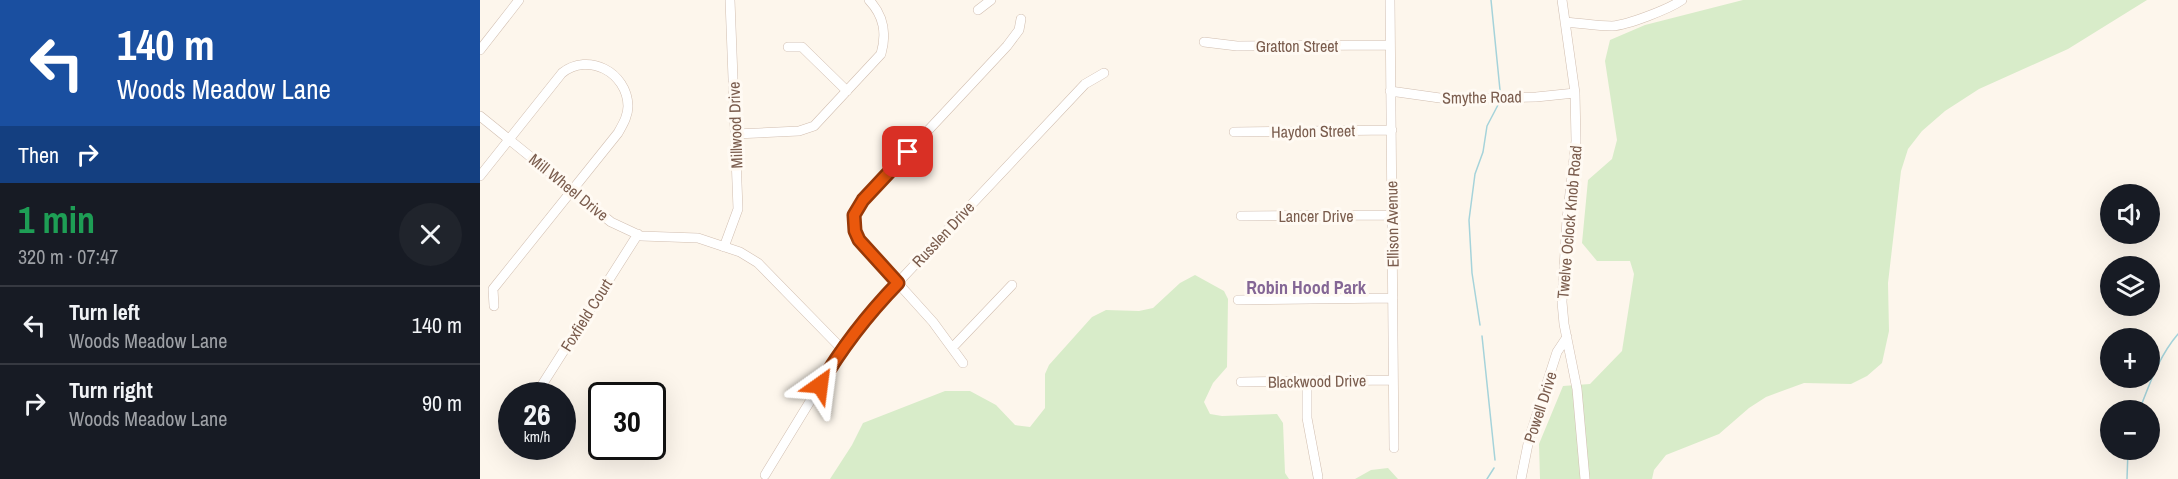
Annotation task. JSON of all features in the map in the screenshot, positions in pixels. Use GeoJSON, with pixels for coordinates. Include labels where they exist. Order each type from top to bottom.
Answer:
{"type":"FeatureCollection","features":[{"type":"Feature","properties":{"kind":"street"},"geometry":{"type":"LineString","coordinates":[[480,50],[519,0]]}},
{"type":"Feature","properties":{"kind":"street","name":"Millwood Drive"},"geometry":{"type":"LineString","coordinates":[[724,247],[738,209],[730,0]]}},
{"type":"Feature","properties":{"kind":"street"},"geometry":{"type":"LineString","coordinates":[[735,134],[800,132],[814,126],[881,54],[885,39],[878,10],[869,0]]}},
{"type":"Feature","properties":{"kind":"street"},"geometry":{"type":"LineString","coordinates":[[978,10],[991,0]]}},
{"type":"Feature","properties":{"kind":"street","name":"Ellison Avenue"},"geometry":{"type":"LineString","coordinates":[[1390,0],[1394,448]]}},
{"type":"Feature","properties":{"kind":"street","name":"Twelve Oclock Knob Road"},"geometry":{"type":"LineString","coordinates":[[1562,0],[1575,93],[1576,141],[1562,302],[1577,389],[1585,479]]}},
{"type":"Feature","properties":{"kind":"street"},"geometry":{"type":"LineString","coordinates":[[1565,22],[1604,26],[1621,24],[1670,7],[1682,0]]}},
{"type":"Feature","properties":{"kind":"street"},"geometry":{"type":"LineString","coordinates":[[963,363],[933,322],[859,240],[854,223],[856,209],[1007,46],[1019,30],[1021,19]]}},
{"type":"Feature","properties":{"kind":"street","name":"Gratton Street"},"geometry":{"type":"LineString","coordinates":[[1204,42],[1237,46],[1390,45]]}},
{"type":"Feature","properties":{"kind":"street"},"geometry":{"type":"LineString","coordinates":[[788,47],[802,47],[847,91]]}},
{"type":"Feature","properties":{"kind":"street"},"geometry":{"type":"LineString","coordinates":[[480,176],[562,73],[571,66],[584,63],[597,65],[608,70],[618,79],[628,105],[626,119],[618,133],[493,289],[494,306]]}},
{"type":"Feature","properties":{"kind":"street","name":"Russlen Drive"},"geometry":{"type":"LineString","coordinates":[[765,475],[842,349],[874,308],[1084,84],[1104,73]]}},
{"type":"Feature","properties":{"kind":"street","name":"Smythe Road"},"geometry":{"type":"LineString","coordinates":[[1390,91],[1447,99],[1575,93]]}},
{"type":"Feature","properties":{"kind":"street","name":"Mill Wheel Drive"},"geometry":{"type":"LineString","coordinates":[[480,116],[611,222],[638,234],[698,238],[740,252],[758,263],[842,349]]}},
{"type":"Feature","properties":{"kind":"street","name":"Haydon Street"},"geometry":{"type":"LineString","coordinates":[[1234,132],[1392,130]]}},
{"type":"Feature","properties":{"kind":"street","name":"Lancer Drive"},"geometry":{"type":"LineString","coordinates":[[1241,216],[1391,215]]}},
{"type":"Feature","properties":{"kind":"street","name":"Foxfield Court"},"geometry":{"type":"LineString","coordinates":[[544,382],[638,234]]}},
{"type":"Feature","properties":{"kind":"street"},"geometry":{"type":"LineString","coordinates":[[952,348],[1012,285]]}},
{"type":"Feature","properties":{"kind":"street"},"geometry":{"type":"LineString","coordinates":[[1238,300],[1393,298]]}},
{"type":"Feature","properties":{"kind":"street","name":"Powell Drive"},"geometry":{"type":"LineString","coordinates":[[1521,479],[1529,438],[1557,352],[1567,337]]}},
{"type":"Feature","properties":{"kind":"street","name":"Blackwood Drive"},"geometry":{"type":"LineString","coordinates":[[1240,382],[1393,380]]}},
{"type":"Feature","properties":{"kind":"street"},"geometry":{"type":"LineString","coordinates":[[1307,382],[1307,418],[1318,477]]}},
{"type":"Feature","properties":{"kind":"green space"},"geometry":{"type":"Polygon","coordinates":[[[1743,0],[2147,0],[2068,49],[1979,89],[1945,111],[1922,131],[1908,149],[1901,171],[1888,283],[1889,331],[1882,363],[1867,376],[1851,384],[1804,383],[1766,397],[1749,408],[1719,434],[1666,455],[1654,470],[1652,479],[1540,479],[1539,444],[1563,386],[1590,384],[1622,351],[1634,274],[1630,261],[1597,261],[1582,243],[1588,180],[1612,159],[1617,140],[1605,61],[1610,40],[1645,25],[1743,0]]]}},
{"type":"Feature","properties":{"kind":"green space"},"geometry":{"type":"Polygon","coordinates":[[[1195,275],[1224,291],[1228,299],[1227,367],[1213,383],[1204,402],[1210,414],[1222,416],[1277,414],[1283,423],[1285,473],[1289,479],[830,479],[863,423],[945,391],[970,391],[996,405],[1015,425],[1030,427],[1045,408],[1045,374],[1049,365],[1092,317],[1106,310],[1139,311],[1153,308],[1180,283],[1195,275]]]}},
{"type":"Feature","properties":{"kind":"green space"},"geometry":{"type":"Polygon","coordinates":[[[1388,468],[1398,479],[1355,479],[1371,470],[1388,468]]]}},
{"type":"Feature","properties":{"kind":"waterway"},"geometry":{"type":"LineString","coordinates":[[1491,0],[1500,90]]}},
{"type":"Feature","properties":{"kind":"waterway"},"geometry":{"type":"LineString","coordinates":[[1480,325],[1472,273],[1469,220],[1475,174],[1483,152],[1487,126],[1499,103]]}},
{"type":"Feature","properties":{"kind":"waterway"},"geometry":{"type":"LineString","coordinates":[[2143,400],[2160,361],[2178,334]]}},
{"type":"Feature","properties":{"kind":"waterway"},"geometry":{"type":"LineString","coordinates":[[1482,336],[1495,460]]}},
{"type":"Feature","properties":{"kind":"waterway"},"geometry":{"type":"LineString","coordinates":[[2127,479],[2128,460]]}},
{"type":"Feature","properties":{"kind":"waterway"},"geometry":{"type":"LineString","coordinates":[[1487,479],[1494,468]]}},
{"type":"Feature","properties":{"kind":"district","name":"Robin Hood Park"},"geometry":{"type":"Point","coordinates":[1306,288]}},
{"type":"Feature","properties":{"kind":"route"},"geometry":{"type":"LineString","coordinates":[[820,385],[842,349],[874,308],[898,283],[859,240],[855,231],[854,215],[863,200],[908,152]]}}]}
